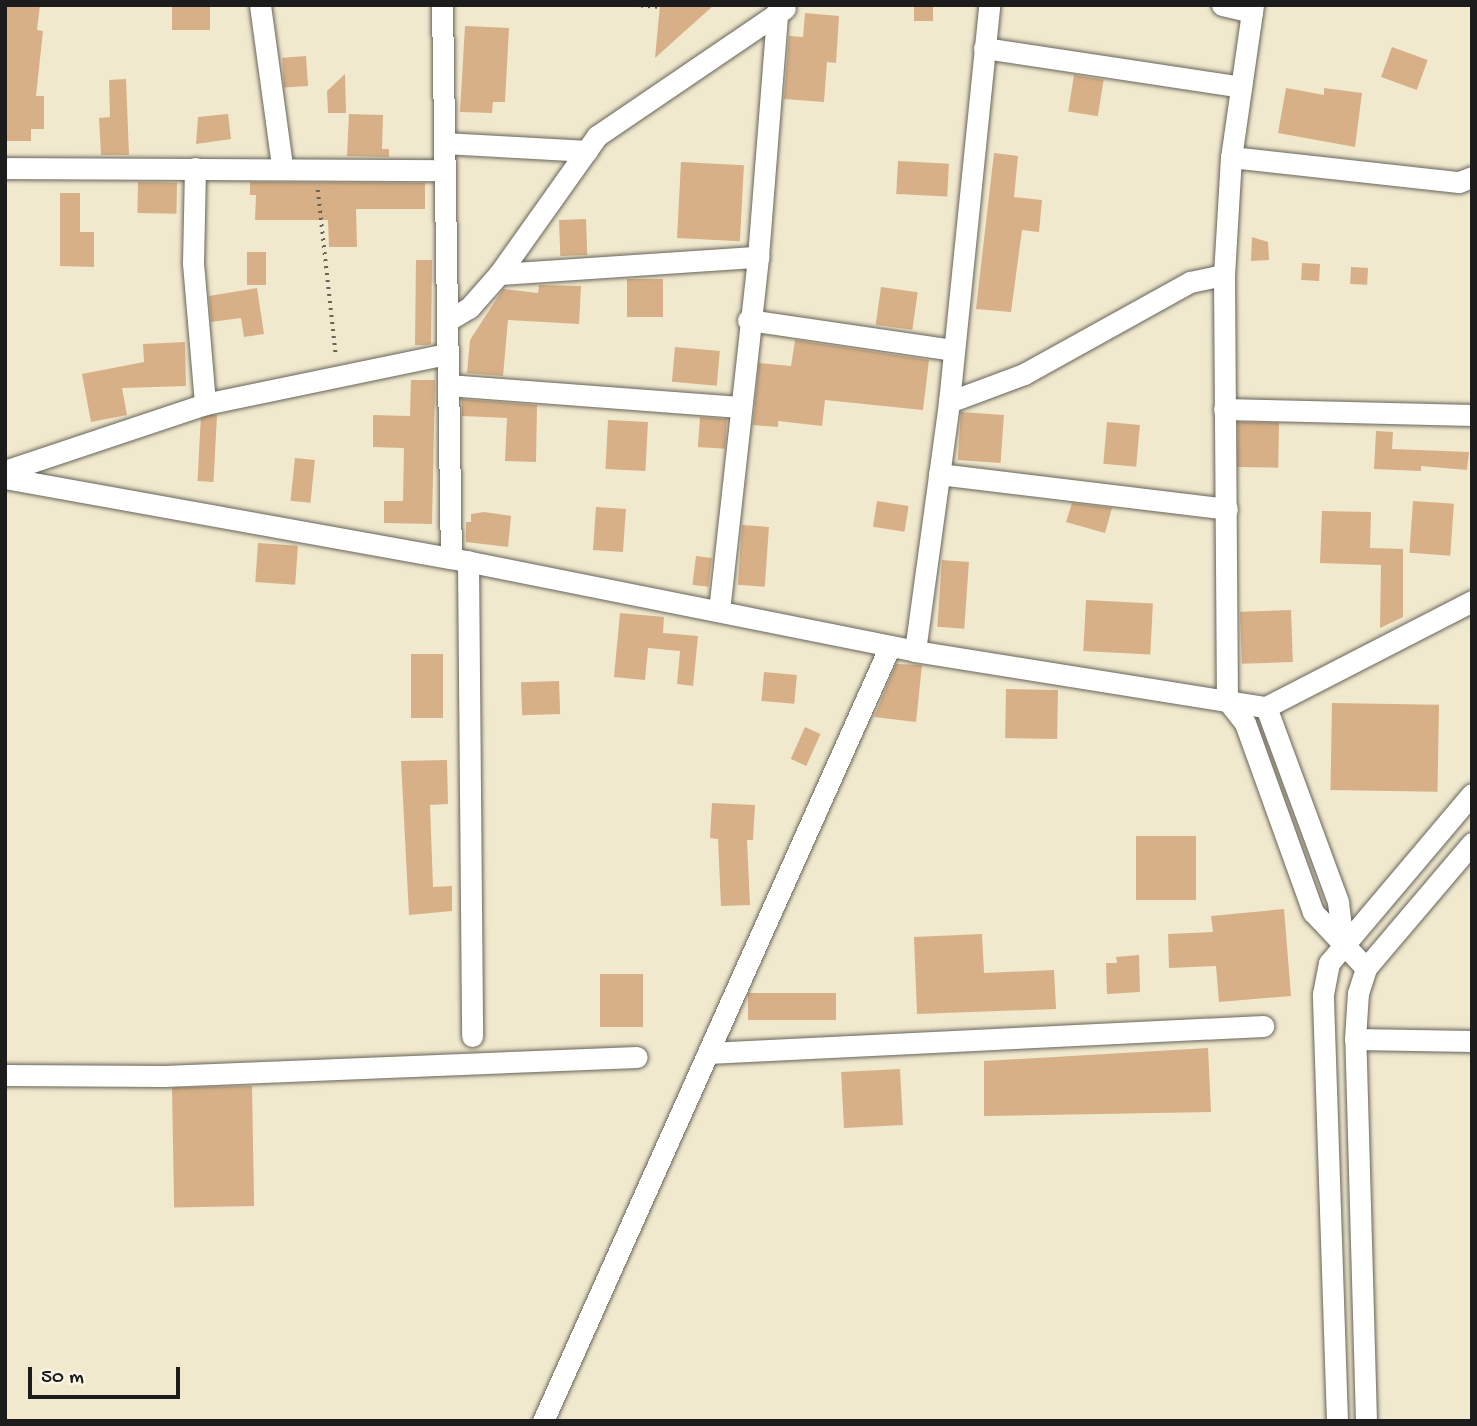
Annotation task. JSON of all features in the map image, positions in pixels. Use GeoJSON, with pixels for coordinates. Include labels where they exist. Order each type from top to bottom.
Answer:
{"type":"FeatureCollection","features":[{"type":"Feature","properties":{"kind":"street"},"geometry":{"type":"LineString","coordinates":[[260,5],[282,166]]}},
{"type":"Feature","properties":{"kind":"street"},"geometry":{"type":"LineString","coordinates":[[442,5],[445,143],[442,170],[447,354],[459,559],[472,1036]]}},
{"type":"Feature","properties":{"kind":"street"},"geometry":{"type":"LineString","coordinates":[[915,651],[949,402],[989,5]]}},
{"type":"Feature","properties":{"kind":"street"},"geometry":{"type":"LineString","coordinates":[[1222,5],[1253,8],[1231,157],[1224,275],[1227,701],[1245,723],[1312,912],[1366,968]]}},
{"type":"Feature","properties":{"kind":"street"},"geometry":{"type":"LineString","coordinates":[[447,321],[469,308],[499,274],[597,136],[782,7]]}},
{"type":"Feature","properties":{"kind":"street"},"geometry":{"type":"LineString","coordinates":[[719,611],[747,320],[758,257],[782,7]]}},
{"type":"Feature","properties":{"kind":"street"},"geometry":{"type":"LineString","coordinates":[[984,48],[1241,87]]}},
{"type":"Feature","properties":{"kind":"street"},"geometry":{"type":"LineString","coordinates":[[445,143],[587,151]]}},
{"type":"Feature","properties":{"kind":"street"},"geometry":{"type":"LineString","coordinates":[[1231,157],[1460,182],[1472,177]]}},
{"type":"Feature","properties":{"kind":"street"},"geometry":{"type":"LineString","coordinates":[[5,168],[195,169],[282,166],[442,170]]}},
{"type":"Feature","properties":{"kind":"street"},"geometry":{"type":"LineString","coordinates":[[195,169],[193,262],[205,404]]}},
{"type":"Feature","properties":{"kind":"street"},"geometry":{"type":"LineString","coordinates":[[499,274],[758,257]]}},
{"type":"Feature","properties":{"kind":"street"},"geometry":{"type":"LineString","coordinates":[[949,402],[1024,374],[1190,282],[1224,275]]}},
{"type":"Feature","properties":{"kind":"street"},"geometry":{"type":"LineString","coordinates":[[747,320],[954,349]]}},
{"type":"Feature","properties":{"kind":"street"},"geometry":{"type":"LineString","coordinates":[[5,471],[205,404],[338,380],[447,354]]}},
{"type":"Feature","properties":{"kind":"street"},"geometry":{"type":"LineString","coordinates":[[448,385],[739,407]]}},
{"type":"Feature","properties":{"kind":"street"},"geometry":{"type":"LineString","coordinates":[[1224,409],[1472,415]]}},
{"type":"Feature","properties":{"kind":"street"},"geometry":{"type":"LineString","coordinates":[[939,474],[1227,509]]}},
{"type":"Feature","properties":{"kind":"street"},"geometry":{"type":"LineString","coordinates":[[5,478],[459,559],[915,651],[1266,707],[1472,601]]}},
{"type":"Feature","properties":{"kind":"street"},"geometry":{"type":"LineString","coordinates":[[543,1421],[890,646]]}},
{"type":"Feature","properties":{"kind":"street"},"geometry":{"type":"LineString","coordinates":[[1266,707],[1338,902],[1343,944]]}},
{"type":"Feature","properties":{"kind":"street"},"geometry":{"type":"LineString","coordinates":[[1337,1421],[1324,994],[1329,963],[1472,794]]}},
{"type":"Feature","properties":{"kind":"street"},"geometry":{"type":"LineString","coordinates":[[1366,1421],[1355,1039],[1357,993],[1366,968],[1472,843]]}},
{"type":"Feature","properties":{"kind":"street"},"geometry":{"type":"LineString","coordinates":[[708,1053],[1263,1026]]}},
{"type":"Feature","properties":{"kind":"street"},"geometry":{"type":"LineString","coordinates":[[1355,1039],[1472,1041]]}},
{"type":"Feature","properties":{"kind":"street"},"geometry":{"type":"LineString","coordinates":[[5,1075],[164,1076],[637,1058]]}},
{"type":"Feature","properties":{"kind":"path"},"geometry":{"type":"LineString","coordinates":[[634,5],[661,7]]}},
{"type":"Feature","properties":{"kind":"path"},"geometry":{"type":"LineString","coordinates":[[316,167],[338,380]]}},
{"type":"Feature","properties":{"kind":"building"},"geometry":{"type":"Polygon","coordinates":[[[5,5],[40,5],[37,30],[43,31],[36,96],[44,96],[44,129],[31,129],[31,141],[5,141],[5,5]]]}},
{"type":"Feature","properties":{"kind":"building"},"geometry":{"type":"Polygon","coordinates":[[[172,5],[210,5],[210,30],[172,30],[172,5]]]}},
{"type":"Feature","properties":{"kind":"building"},"geometry":{"type":"Polygon","coordinates":[[[660,5],[714,5],[655,58],[660,5]]]}},
{"type":"Feature","properties":{"kind":"building"},"geometry":{"type":"Polygon","coordinates":[[[914,5],[933,5],[933,21],[914,21],[914,5]]]}},
{"type":"Feature","properties":{"kind":"building"},"geometry":{"type":"Polygon","coordinates":[[[805,13],[839,16],[836,63],[827,62],[824,102],[784,99],[789,36],[803,37],[805,13]]]}},
{"type":"Feature","properties":{"kind":"building"},"geometry":{"type":"Polygon","coordinates":[[[465,26],[509,28],[505,102],[493,102],[492,113],[460,112],[465,26]]]}},
{"type":"Feature","properties":{"kind":"building"},"geometry":{"type":"Polygon","coordinates":[[[1392,47],[1428,60],[1417,90],[1381,77],[1392,47]]]}},
{"type":"Feature","properties":{"kind":"building"},"geometry":{"type":"Polygon","coordinates":[[[306,56],[308,86],[284,88],[282,58],[306,56]]]}},
{"type":"Feature","properties":{"kind":"building"},"geometry":{"type":"Polygon","coordinates":[[[345,74],[346,113],[328,113],[327,91],[345,74]]]}},
{"type":"Feature","properties":{"kind":"building"},"geometry":{"type":"Polygon","coordinates":[[[1074,75],[1104,80],[1098,116],[1068,112],[1074,75]]]}},
{"type":"Feature","properties":{"kind":"building"},"geometry":{"type":"Polygon","coordinates":[[[126,79],[129,155],[101,155],[99,118],[110,117],[109,80],[126,79]]]}},
{"type":"Feature","properties":{"kind":"building"},"geometry":{"type":"Polygon","coordinates":[[[1286,88],[1324,95],[1324,88],[1362,93],[1355,147],[1278,133],[1286,88]]]}},
{"type":"Feature","properties":{"kind":"building"},"geometry":{"type":"Polygon","coordinates":[[[228,114],[231,139],[196,144],[198,117],[228,114]]]}},
{"type":"Feature","properties":{"kind":"building"},"geometry":{"type":"Polygon","coordinates":[[[349,114],[383,115],[382,149],[389,149],[389,157],[347,156],[349,114]]]}},
{"type":"Feature","properties":{"kind":"building"},"geometry":{"type":"Polygon","coordinates":[[[994,153],[1018,156],[1014,197],[1042,200],[1039,232],[1022,230],[1011,312],[976,309],[994,153]]]}},
{"type":"Feature","properties":{"kind":"building"},"geometry":{"type":"Polygon","coordinates":[[[898,161],[949,164],[947,197],[896,194],[898,161]]]}},
{"type":"Feature","properties":{"kind":"building"},"geometry":{"type":"Polygon","coordinates":[[[681,162],[744,165],[740,241],[677,238],[681,162]]]}},
{"type":"Feature","properties":{"kind":"building"},"geometry":{"type":"Polygon","coordinates":[[[138,182],[177,183],[176,214],[137,213],[138,182]]]}},
{"type":"Feature","properties":{"kind":"building"},"geometry":{"type":"Polygon","coordinates":[[[250,182],[425,183],[425,209],[356,209],[357,247],[329,247],[328,220],[255,220],[256,195],[250,195],[250,182]]]}},
{"type":"Feature","properties":{"kind":"building"},"geometry":{"type":"Polygon","coordinates":[[[60,193],[80,193],[80,232],[94,232],[94,267],[60,266],[60,193]]]}},
{"type":"Feature","properties":{"kind":"building"},"geometry":{"type":"Polygon","coordinates":[[[586,219],[587,255],[560,256],[559,220],[586,219]]]}},
{"type":"Feature","properties":{"kind":"building"},"geometry":{"type":"Polygon","coordinates":[[[1252,237],[1268,242],[1269,260],[1251,261],[1252,237]]]}},
{"type":"Feature","properties":{"kind":"building"},"geometry":{"type":"Polygon","coordinates":[[[247,252],[266,252],[266,285],[247,285],[247,252]]]}},
{"type":"Feature","properties":{"kind":"building"},"geometry":{"type":"Polygon","coordinates":[[[416,260],[432,260],[431,344],[426,345],[415,345],[416,260]]]}},
{"type":"Feature","properties":{"kind":"building"},"geometry":{"type":"Polygon","coordinates":[[[1302,263],[1320,264],[1319,281],[1301,280],[1302,263]]]}},
{"type":"Feature","properties":{"kind":"building"},"geometry":{"type":"Polygon","coordinates":[[[1351,267],[1368,268],[1367,285],[1350,284],[1351,267]]]}},
{"type":"Feature","properties":{"kind":"building"},"geometry":{"type":"Polygon","coordinates":[[[627,279],[663,279],[663,317],[627,317],[627,279]]]}},
{"type":"Feature","properties":{"kind":"building"},"geometry":{"type":"Polygon","coordinates":[[[539,285],[581,286],[579,324],[508,320],[503,376],[467,373],[470,340],[503,289],[538,293],[539,285]]]}},
{"type":"Feature","properties":{"kind":"building"},"geometry":{"type":"Polygon","coordinates":[[[881,287],[918,292],[912,330],[876,325],[881,287]]]}},
{"type":"Feature","properties":{"kind":"building"},"geometry":{"type":"Polygon","coordinates":[[[257,288],[264,334],[244,337],[241,318],[211,322],[209,296],[257,288]]]}},
{"type":"Feature","properties":{"kind":"building"},"geometry":{"type":"Polygon","coordinates":[[[795,340],[929,360],[923,410],[825,400],[822,426],[778,421],[778,427],[753,425],[759,363],[791,366],[795,340]]]}},
{"type":"Feature","properties":{"kind":"building"},"geometry":{"type":"Polygon","coordinates":[[[185,342],[186,386],[122,388],[127,415],[91,422],[82,374],[144,362],[143,344],[185,342]]]}},
{"type":"Feature","properties":{"kind":"building"},"geometry":{"type":"Polygon","coordinates":[[[675,347],[720,351],[717,386],[672,382],[675,347]]]}},
{"type":"Feature","properties":{"kind":"building"},"geometry":{"type":"Polygon","coordinates":[[[411,380],[435,380],[432,524],[384,523],[384,501],[403,501],[404,448],[373,447],[373,415],[410,416],[411,380]]]}},
{"type":"Feature","properties":{"kind":"building"},"geometry":{"type":"Polygon","coordinates":[[[462,399],[537,405],[536,462],[505,461],[507,418],[462,416],[462,399]]]}},
{"type":"Feature","properties":{"kind":"building"},"geometry":{"type":"Polygon","coordinates":[[[961,412],[1004,415],[1001,463],[958,460],[961,412]]]}},
{"type":"Feature","properties":{"kind":"building"},"geometry":{"type":"Polygon","coordinates":[[[201,414],[217,415],[213,482],[198,481],[201,414]]]}},
{"type":"Feature","properties":{"kind":"building"},"geometry":{"type":"Polygon","coordinates":[[[700,417],[727,419],[725,449],[698,447],[700,417]]]}},
{"type":"Feature","properties":{"kind":"building"},"geometry":{"type":"Polygon","coordinates":[[[608,420],[648,422],[645,471],[605,469],[608,420]]]}},
{"type":"Feature","properties":{"kind":"building"},"geometry":{"type":"Polygon","coordinates":[[[1107,422],[1140,425],[1136,467],[1103,464],[1107,422]]]}},
{"type":"Feature","properties":{"kind":"building"},"geometry":{"type":"Polygon","coordinates":[[[1238,422],[1279,423],[1278,468],[1237,467],[1238,422]]]}},
{"type":"Feature","properties":{"kind":"building"},"geometry":{"type":"Polygon","coordinates":[[[1376,431],[1393,432],[1392,449],[1469,452],[1467,470],[1421,466],[1421,471],[1374,469],[1376,431]]]}},
{"type":"Feature","properties":{"kind":"building"},"geometry":{"type":"Polygon","coordinates":[[[295,458],[315,460],[310,503],[291,501],[295,458]]]}},
{"type":"Feature","properties":{"kind":"building"},"geometry":{"type":"Polygon","coordinates":[[[877,501],[909,506],[905,532],[873,527],[877,501]]]}},
{"type":"Feature","properties":{"kind":"building"},"geometry":{"type":"Polygon","coordinates":[[[1413,501],[1454,504],[1450,556],[1409,553],[1413,501]]]}},
{"type":"Feature","properties":{"kind":"building"},"geometry":{"type":"Polygon","coordinates":[[[1072,503],[1112,508],[1105,533],[1066,522],[1072,503]]]}},
{"type":"Feature","properties":{"kind":"building"},"geometry":{"type":"Polygon","coordinates":[[[596,507],[626,509],[623,552],[593,550],[596,507]]]}},
{"type":"Feature","properties":{"kind":"building"},"geometry":{"type":"Polygon","coordinates":[[[1322,511],[1371,512],[1370,548],[1403,549],[1403,617],[1380,628],[1381,565],[1320,563],[1322,511]]]}},
{"type":"Feature","properties":{"kind":"building"},"geometry":{"type":"Polygon","coordinates":[[[484,512],[511,516],[508,547],[466,542],[466,522],[471,522],[471,514],[484,512]]]}},
{"type":"Feature","properties":{"kind":"building"},"geometry":{"type":"Polygon","coordinates":[[[742,525],[769,527],[765,587],[738,585],[742,525]]]}},
{"type":"Feature","properties":{"kind":"building"},"geometry":{"type":"Polygon","coordinates":[[[258,543],[298,546],[295,585],[255,582],[258,543]]]}},
{"type":"Feature","properties":{"kind":"building"},"geometry":{"type":"Polygon","coordinates":[[[696,556],[712,558],[708,587],[692,585],[696,556]]]}},
{"type":"Feature","properties":{"kind":"building"},"geometry":{"type":"Polygon","coordinates":[[[942,560],[969,562],[964,629],[937,627],[942,560]]]}},
{"type":"Feature","properties":{"kind":"building"},"geometry":{"type":"Polygon","coordinates":[[[1086,600],[1153,604],[1150,654],[1083,651],[1086,600]]]}},
{"type":"Feature","properties":{"kind":"building"},"geometry":{"type":"Polygon","coordinates":[[[1291,610],[1293,662],[1242,664],[1240,612],[1291,610]]]}},
{"type":"Feature","properties":{"kind":"building"},"geometry":{"type":"Polygon","coordinates":[[[620,613],[664,617],[663,633],[698,636],[693,686],[677,684],[680,651],[648,648],[645,680],[614,677],[620,613]]]}},
{"type":"Feature","properties":{"kind":"building"},"geometry":{"type":"Polygon","coordinates":[[[411,654],[443,654],[443,718],[411,718],[411,654]]]}},
{"type":"Feature","properties":{"kind":"building"},"geometry":{"type":"Polygon","coordinates":[[[896,664],[922,665],[916,722],[874,717],[896,664]]]}},
{"type":"Feature","properties":{"kind":"building"},"geometry":{"type":"Polygon","coordinates":[[[764,672],[797,675],[794,704],[761,701],[764,672]]]}},
{"type":"Feature","properties":{"kind":"building"},"geometry":{"type":"Polygon","coordinates":[[[559,681],[560,714],[522,715],[521,682],[559,681]]]}},
{"type":"Feature","properties":{"kind":"building"},"geometry":{"type":"Polygon","coordinates":[[[1006,689],[1058,690],[1057,739],[1005,738],[1006,689]]]}},
{"type":"Feature","properties":{"kind":"building"},"geometry":{"type":"Polygon","coordinates":[[[1332,703],[1439,705],[1437,792],[1330,790],[1332,703]]]}},
{"type":"Feature","properties":{"kind":"building"},"geometry":{"type":"Polygon","coordinates":[[[805,727],[821,734],[806,766],[791,759],[805,727]]]}},
{"type":"Feature","properties":{"kind":"building"},"geometry":{"type":"Polygon","coordinates":[[[447,760],[448,804],[430,805],[433,887],[452,886],[452,911],[409,915],[401,761],[447,760]]]}},
{"type":"Feature","properties":{"kind":"building"},"geometry":{"type":"Polygon","coordinates":[[[712,803],[755,805],[753,840],[747,840],[750,905],[721,906],[718,839],[710,838],[712,803]]]}},
{"type":"Feature","properties":{"kind":"building"},"geometry":{"type":"Polygon","coordinates":[[[1136,836],[1196,836],[1196,900],[1136,900],[1136,836]]]}},
{"type":"Feature","properties":{"kind":"building"},"geometry":{"type":"Polygon","coordinates":[[[1284,909],[1291,996],[1219,1002],[1216,966],[1169,968],[1168,934],[1213,932],[1211,916],[1284,909]]]}},
{"type":"Feature","properties":{"kind":"building"},"geometry":{"type":"Polygon","coordinates":[[[982,934],[984,973],[1054,970],[1056,1009],[917,1014],[914,937],[982,934]]]}},
{"type":"Feature","properties":{"kind":"building"},"geometry":{"type":"Polygon","coordinates":[[[1139,955],[1140,992],[1107,994],[1106,963],[1117,963],[1116,957],[1139,955]]]}},
{"type":"Feature","properties":{"kind":"building"},"geometry":{"type":"Polygon","coordinates":[[[600,974],[643,974],[643,1027],[600,1027],[600,974]]]}},
{"type":"Feature","properties":{"kind":"building"},"geometry":{"type":"Polygon","coordinates":[[[748,993],[836,993],[836,1020],[748,1020],[748,993]]]}},
{"type":"Feature","properties":{"kind":"building"},"geometry":{"type":"Polygon","coordinates":[[[1208,1048],[1211,1112],[984,1116],[984,1061],[1208,1048]]]}},
{"type":"Feature","properties":{"kind":"building"},"geometry":{"type":"Polygon","coordinates":[[[900,1069],[903,1125],[844,1128],[841,1072],[900,1069]]]}},
{"type":"Feature","properties":{"kind":"building"},"geometry":{"type":"Polygon","coordinates":[[[252,1086],[254,1206],[174,1207],[172,1087],[252,1086]]]}}]}
